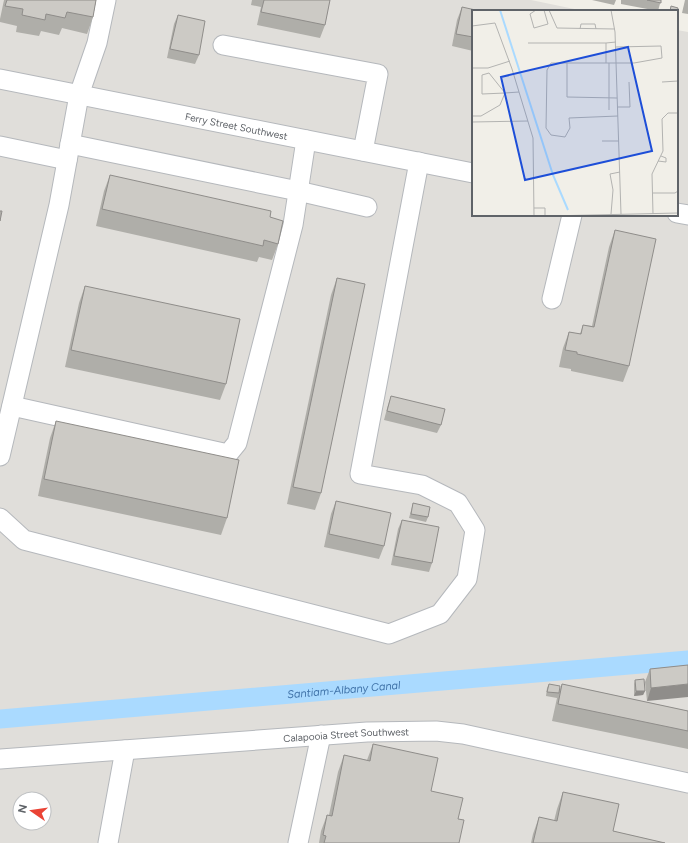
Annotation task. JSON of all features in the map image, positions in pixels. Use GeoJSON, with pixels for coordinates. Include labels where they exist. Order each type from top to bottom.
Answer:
{"type":"FeatureCollection","features":[{"type":"Feature","properties":{"kind":"street"},"geometry":{"type":"LineString","coordinates":[[0,456],[59,205],[79,95],[97,43],[106,0]]}},
{"type":"Feature","properties":{"kind":"street"},"geometry":{"type":"LineString","coordinates":[[223,45],[378,74],[363,151]]}},
{"type":"Feature","properties":{"kind":"street","name":"Ferry Street Southwest"},"geometry":{"type":"LineString","coordinates":[[0,79],[472,173]]}},
{"type":"Feature","properties":{"kind":"street"},"geometry":{"type":"LineString","coordinates":[[12,406],[228,454],[237,443],[293,225],[306,140]]}},
{"type":"Feature","properties":{"kind":"street"},"geometry":{"type":"LineString","coordinates":[[0,146],[69,152],[298,191],[367,207]]}},
{"type":"Feature","properties":{"kind":"street"},"geometry":{"type":"LineString","coordinates":[[0,518],[24,540],[389,634],[440,614],[467,578],[475,530],[458,504],[422,485],[360,474],[419,162]]}},
{"type":"Feature","properties":{"kind":"street"},"geometry":{"type":"LineString","coordinates":[[678,213],[688,215]]}},
{"type":"Feature","properties":{"kind":"street"},"geometry":{"type":"LineString","coordinates":[[552,299],[572,216]]}},
{"type":"Feature","properties":{"kind":"street","name":"Calapooia Street Southwest"},"geometry":{"type":"LineString","coordinates":[[0,759],[404,730],[463,734],[688,783]]}},
{"type":"Feature","properties":{"kind":"street"},"geometry":{"type":"LineString","coordinates":[[298,843],[321,735]]}},
{"type":"Feature","properties":{"kind":"street"},"geometry":{"type":"LineString","coordinates":[[108,843],[125,750]]}},
{"type":"Feature","properties":{"kind":"shaded area"},"geometry":{"type":"Polygon","coordinates":[[[0,0],[531,0],[579,10],[472,10],[472,216],[678,216],[678,30],[688,32],[688,843],[0,843],[0,0]]]}},
{"type":"Feature","properties":{"kind":"building"},"geometry":{"type":"Polygon","coordinates":[[[7,0],[96,0],[93,17],[67,12],[65,18],[46,14],[45,20],[22,15],[23,9],[5,6],[7,0]]]}},
{"type":"Feature","properties":{"kind":"building"},"geometry":{"type":"Polygon","coordinates":[[[264,0],[330,0],[325,25],[261,12],[264,0]]]}},
{"type":"Feature","properties":{"kind":"building"},"geometry":{"type":"Polygon","coordinates":[[[647,0],[661,0],[661,3],[647,0]]]}},
{"type":"Feature","properties":{"kind":"building"},"geometry":{"type":"Polygon","coordinates":[[[671,6],[678,8],[678,10],[670,10],[671,6]]]}},
{"type":"Feature","properties":{"kind":"building"},"geometry":{"type":"Polygon","coordinates":[[[462,7],[476,10],[472,10],[472,37],[456,34],[462,7]]]}},
{"type":"Feature","properties":{"kind":"building"},"geometry":{"type":"Polygon","coordinates":[[[178,15],[205,21],[199,55],[170,49],[178,15]]]}},
{"type":"Feature","properties":{"kind":"building"},"geometry":{"type":"Polygon","coordinates":[[[110,175],[271,211],[270,217],[283,221],[278,244],[264,240],[263,246],[102,209],[110,175]]]}},
{"type":"Feature","properties":{"kind":"building"},"geometry":{"type":"Polygon","coordinates":[[[615,230],[656,239],[629,366],[565,350],[569,332],[581,334],[583,325],[594,327],[615,230]]]}},
{"type":"Feature","properties":{"kind":"building"},"geometry":{"type":"Polygon","coordinates":[[[337,278],[365,284],[321,493],[293,487],[337,278]]]}},
{"type":"Feature","properties":{"kind":"building"},"geometry":{"type":"Polygon","coordinates":[[[85,286],[240,319],[226,384],[71,350],[85,286]]]}},
{"type":"Feature","properties":{"kind":"building"},"geometry":{"type":"Polygon","coordinates":[[[391,396],[445,409],[441,425],[387,411],[391,396]]]}},
{"type":"Feature","properties":{"kind":"building"},"geometry":{"type":"Polygon","coordinates":[[[56,421],[239,460],[227,518],[44,479],[56,421]]]}},
{"type":"Feature","properties":{"kind":"building"},"geometry":{"type":"Polygon","coordinates":[[[336,501],[391,513],[384,546],[329,534],[336,501]]]}},
{"type":"Feature","properties":{"kind":"building"},"geometry":{"type":"Polygon","coordinates":[[[413,503],[430,507],[428,517],[411,514],[413,503]]]}},
{"type":"Feature","properties":{"kind":"building"},"geometry":{"type":"Polygon","coordinates":[[[402,520],[439,527],[432,563],[394,556],[402,520]]]}},
{"type":"Feature","properties":{"kind":"building"},"geometry":{"type":"Polygon","coordinates":[[[688,665],[688,684],[651,688],[650,669],[688,665]]]}},
{"type":"Feature","properties":{"kind":"building"},"geometry":{"type":"Polygon","coordinates":[[[644,679],[645,691],[636,691],[635,680],[644,679]]]}},
{"type":"Feature","properties":{"kind":"building"},"geometry":{"type":"Polygon","coordinates":[[[549,684],[560,686],[559,693],[547,692],[549,684]]]}},
{"type":"Feature","properties":{"kind":"building"},"geometry":{"type":"Polygon","coordinates":[[[562,684],[688,711],[688,731],[558,704],[562,684]]]}},
{"type":"Feature","properties":{"kind":"building"},"geometry":{"type":"Polygon","coordinates":[[[373,744],[438,758],[431,791],[463,798],[458,819],[464,820],[459,843],[324,843],[326,836],[323,835],[327,815],[332,816],[344,755],[370,761],[373,744]]]}},
{"type":"Feature","properties":{"kind":"building"},"geometry":{"type":"Polygon","coordinates":[[[563,792],[619,804],[613,831],[665,843],[533,843],[539,817],[557,821],[563,792]]]}},
{"type":"Feature","properties":{"kind":"waterway","name":"Santiam-Albany Canal"},"geometry":{"type":"LineString","coordinates":[[0,719],[688,660]]}}]}
